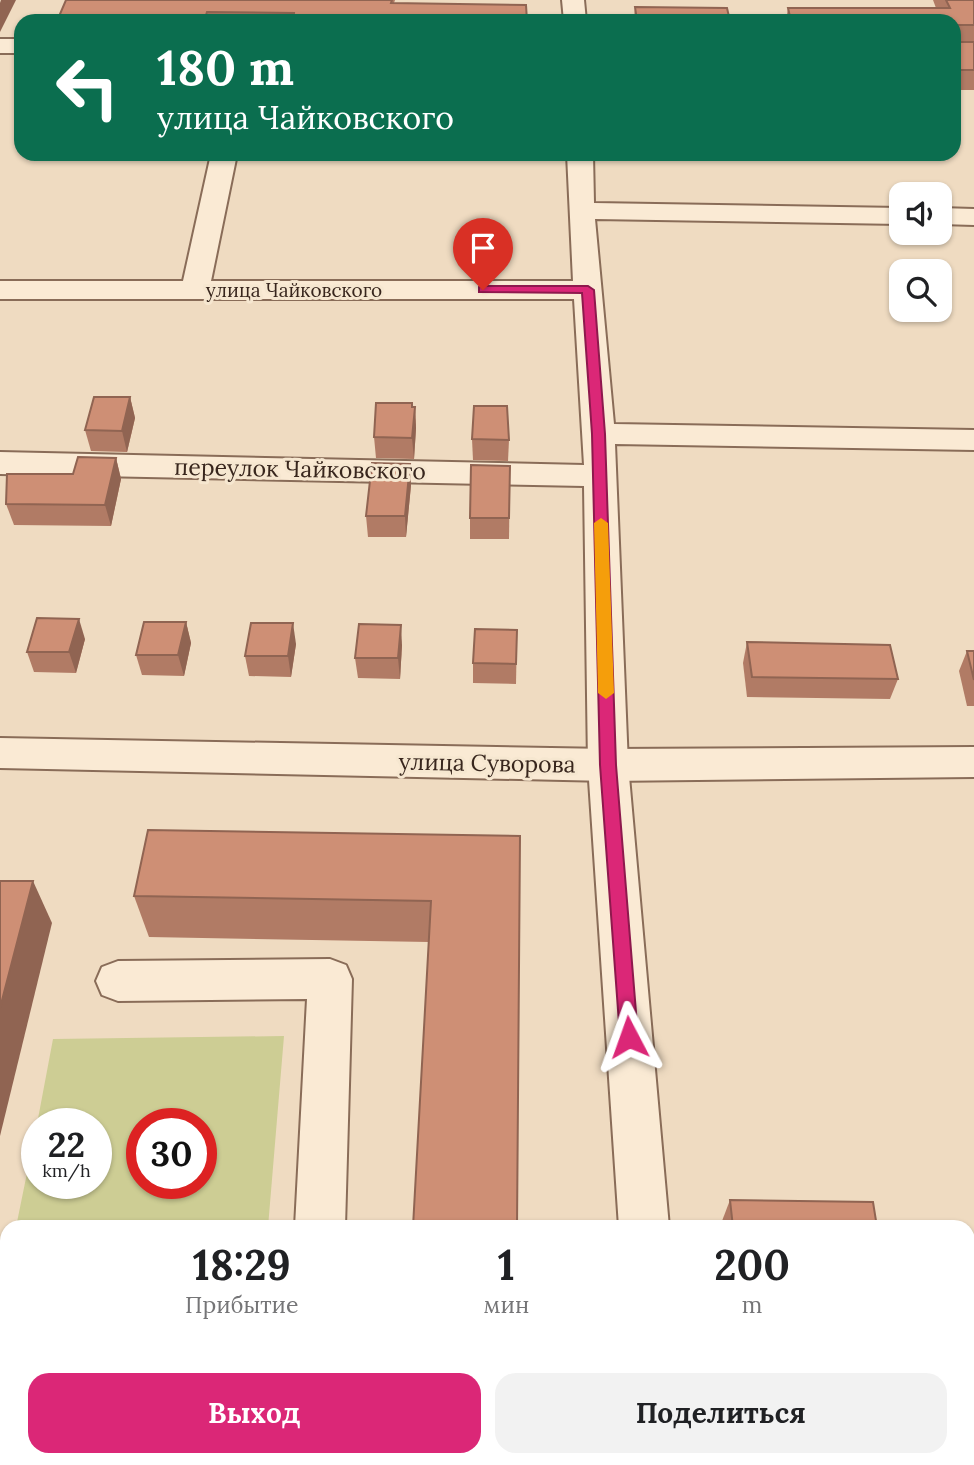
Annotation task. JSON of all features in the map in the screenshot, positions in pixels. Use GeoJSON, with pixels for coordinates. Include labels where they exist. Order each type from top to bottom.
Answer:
{"type":"FeatureCollection","features":[{"type":"Feature","properties":{"kind":"street"},"geometry":{"type":"LineString","coordinates":[[195,290],[223,161]]}},
{"type":"Feature","properties":{"kind":"street"},"geometry":{"type":"LineString","coordinates":[[580,161],[581,211],[599,434],[608,765],[642,1220]]}},
{"type":"Feature","properties":{"kind":"street"},"geometry":{"type":"LineString","coordinates":[[581,211],[889,216]]}},
{"type":"Feature","properties":{"kind":"street"},"geometry":{"type":"LineString","coordinates":[[952,216],[974,217]]}},
{"type":"Feature","properties":{"kind":"street","name":"улица Чайковского"},"geometry":{"type":"LineString","coordinates":[[0,290],[588,290]]}},
{"type":"Feature","properties":{"kind":"street"},"geometry":{"type":"LineString","coordinates":[[599,434],[974,440]]}},
{"type":"Feature","properties":{"kind":"street","name":"переулок Чайковского"},"geometry":{"type":"LineString","coordinates":[[0,463],[600,476]]}},
{"type":"Feature","properties":{"kind":"street","name":"улица Суворова"},"geometry":{"type":"LineString","coordinates":[[0,753],[608,765],[974,762]]}},
{"type":"Feature","properties":{"kind":"street"},"geometry":{"type":"LineString","coordinates":[[118,981],[330,979],[320,1220]]}},
{"type":"Feature","properties":{"kind":"green space"},"geometry":{"type":"Polygon","coordinates":[[[284,1036],[269,1220],[17,1220],[22,1199],[112,1199],[112,1108],[40,1108],[53,1039],[284,1036]]]}},
{"type":"Feature","properties":{"kind":"building"},"geometry":{"type":"Polygon","coordinates":[[[66,0],[392,0],[391,3],[526,5],[527,14],[207,12],[60,14],[66,0]]]}},
{"type":"Feature","properties":{"kind":"building"},"geometry":{"type":"Polygon","coordinates":[[[946,0],[974,0],[974,25],[961,25],[961,14],[789,14],[788,8],[950,8],[946,0]]]}},
{"type":"Feature","properties":{"kind":"building"},"geometry":{"type":"Polygon","coordinates":[[[635,7],[727,8],[728,14],[636,14],[635,7]]]}},
{"type":"Feature","properties":{"kind":"building"},"geometry":{"type":"Polygon","coordinates":[[[961,42],[974,42],[974,70],[961,70],[961,42]]]}},
{"type":"Feature","properties":{"kind":"building"},"geometry":{"type":"Polygon","coordinates":[[[94,397],[130,397],[122,431],[85,430],[94,397]]]}},
{"type":"Feature","properties":{"kind":"building"},"geometry":{"type":"Polygon","coordinates":[[[376,403],[412,403],[412,407],[415,407],[412,438],[374,437],[376,403]]]}},
{"type":"Feature","properties":{"kind":"building"},"geometry":{"type":"Polygon","coordinates":[[[474,406],[507,406],[509,440],[472,439],[474,406]]]}},
{"type":"Feature","properties":{"kind":"building"},"geometry":{"type":"Polygon","coordinates":[[[78,457],[116,458],[105,505],[6,504],[7,474],[73,474],[78,457]]]}},
{"type":"Feature","properties":{"kind":"building"},"geometry":{"type":"Polygon","coordinates":[[[372,463],[410,464],[405,516],[366,516],[372,463]]]}},
{"type":"Feature","properties":{"kind":"building"},"geometry":{"type":"Polygon","coordinates":[[[471,465],[510,466],[509,518],[470,518],[471,465]]]}},
{"type":"Feature","properties":{"kind":"building"},"geometry":{"type":"Polygon","coordinates":[[[37,618],[79,619],[69,652],[27,652],[37,618]]]}},
{"type":"Feature","properties":{"kind":"building"},"geometry":{"type":"Polygon","coordinates":[[[144,622],[186,622],[178,655],[136,655],[144,622]]]}},
{"type":"Feature","properties":{"kind":"building"},"geometry":{"type":"Polygon","coordinates":[[[251,623],[293,623],[288,656],[245,656],[251,623]]]}},
{"type":"Feature","properties":{"kind":"building"},"geometry":{"type":"Polygon","coordinates":[[[359,624],[401,625],[398,658],[355,658],[359,624]]]}},
{"type":"Feature","properties":{"kind":"building"},"geometry":{"type":"Polygon","coordinates":[[[475,629],[517,630],[516,664],[473,663],[475,629]]]}},
{"type":"Feature","properties":{"kind":"building"},"geometry":{"type":"Polygon","coordinates":[[[747,642],[890,645],[898,679],[752,677],[747,642]]]}},
{"type":"Feature","properties":{"kind":"building"},"geometry":{"type":"Polygon","coordinates":[[[967,651],[974,651],[974,680],[967,651]]]}},
{"type":"Feature","properties":{"kind":"building"},"geometry":{"type":"Polygon","coordinates":[[[148,830],[520,836],[517,1220],[413,1220],[431,901],[134,896],[148,830]]]}},
{"type":"Feature","properties":{"kind":"building"},"geometry":{"type":"Polygon","coordinates":[[[0,881],[33,881],[0,1008],[0,881]]]}},
{"type":"Feature","properties":{"kind":"building"},"geometry":{"type":"Polygon","coordinates":[[[730,1200],[873,1202],[876,1220],[732,1220],[730,1200]]]}},
{"type":"Feature","properties":{"kind":"slow traffic"},"geometry":{"type":"LineString","coordinates":[[601,523],[606,693]]}},
{"type":"Feature","properties":{"kind":"route"},"geometry":{"type":"LineString","coordinates":[[483,290],[588,290],[599,434],[608,765],[629,1037]]}}]}
